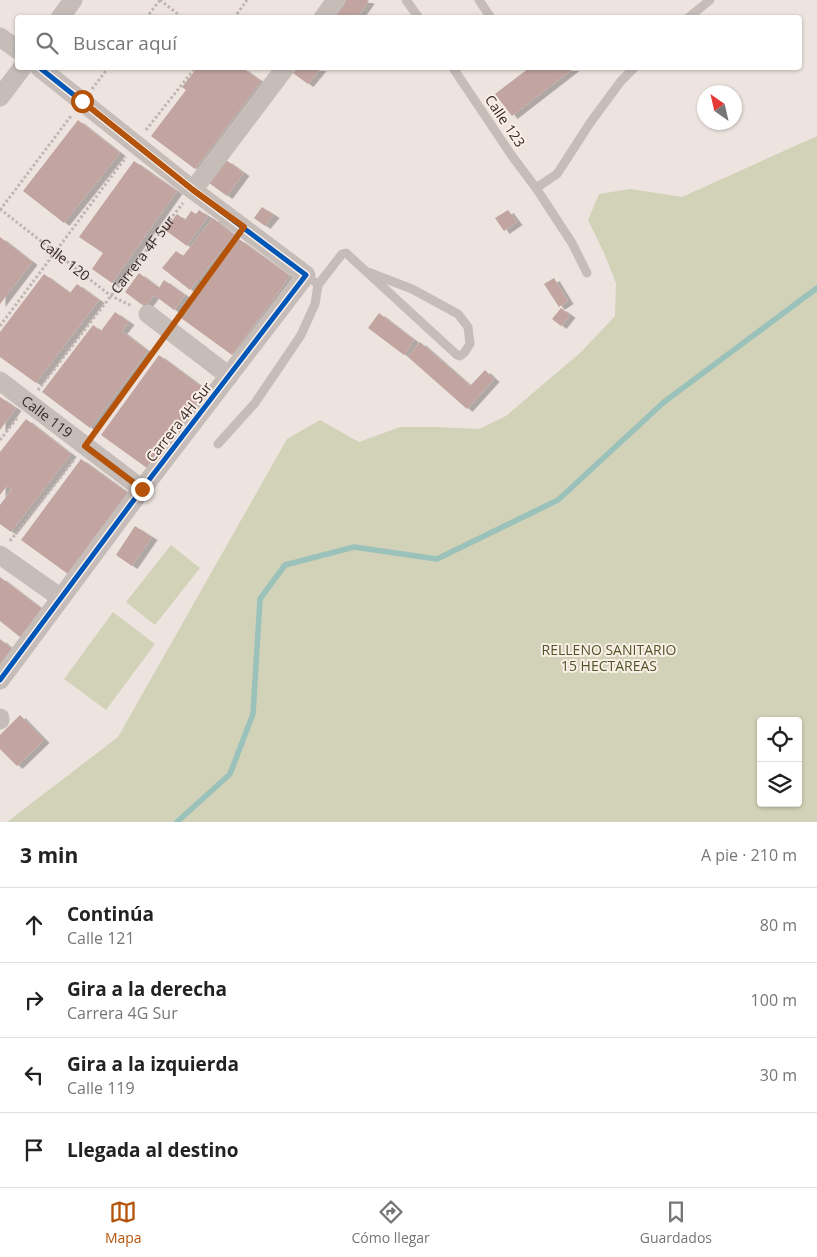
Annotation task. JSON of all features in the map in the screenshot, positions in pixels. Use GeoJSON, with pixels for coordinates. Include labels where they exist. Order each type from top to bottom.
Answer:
{"type":"FeatureCollection","features":[{"type":"Feature","properties":{"kind":"street"},"geometry":{"type":"LineString","coordinates":[[62,15],[73,0]]}},
{"type":"Feature","properties":{"kind":"street"},"geometry":{"type":"LineString","coordinates":[[325,15],[336,0]]}},
{"type":"Feature","properties":{"kind":"street"},"geometry":{"type":"LineString","coordinates":[[0,37],[15,48]]}},
{"type":"Feature","properties":{"kind":"street"},"geometry":{"type":"LineString","coordinates":[[0,97],[20,70]]}},
{"type":"Feature","properties":{"kind":"street"},"geometry":{"type":"LineString","coordinates":[[43,70],[193,190],[312,280]]}},
{"type":"Feature","properties":{"kind":"street"},"geometry":{"type":"LineString","coordinates":[[193,190],[283,70]]}},
{"type":"Feature","properties":{"kind":"street","name":"Carrera 4H Sur"},"geometry":{"type":"LineString","coordinates":[[0,680],[142,489],[229,376],[312,280]]}},
{"type":"Feature","properties":{"kind":"street"},"geometry":{"type":"LineString","coordinates":[[148,314],[229,376]]}},
{"type":"Feature","properties":{"kind":"street","name":"Calle 119"},"geometry":{"type":"LineString","coordinates":[[0,381],[142,489]]}},
{"type":"Feature","properties":{"kind":"street"},"geometry":{"type":"LineString","coordinates":[[3,550],[61,598]]}},
{"type":"Feature","properties":{"kind":"lane"},"geometry":{"type":"LineString","coordinates":[[406,0],[416,15]]}},
{"type":"Feature","properties":{"kind":"lane"},"geometry":{"type":"LineString","coordinates":[[478,0],[490,15]]}},
{"type":"Feature","properties":{"kind":"lane"},"geometry":{"type":"LineString","coordinates":[[692,15],[710,0]]}},
{"type":"Feature","properties":{"kind":"lane","name":"Calle 123"},"geometry":{"type":"LineString","coordinates":[[454,70],[572,243],[587,273]]}},
{"type":"Feature","properties":{"kind":"lane"},"geometry":{"type":"LineString","coordinates":[[536,188],[557,174],[590,123],[621,81],[632,70]]}},
{"type":"Feature","properties":{"kind":"lane"},"geometry":{"type":"LineString","coordinates":[[218,444],[255,403],[301,335],[316,304],[312,280],[342,254],[346,253],[368,272],[457,354],[460,356],[464,353],[470,344],[468,327],[458,314],[412,289],[368,272]]}},
{"type":"Feature","properties":{"kind":"path"},"geometry":{"type":"LineString","coordinates":[[148,15],[160,0],[179,15]]}},
{"type":"Feature","properties":{"kind":"path"},"geometry":{"type":"LineString","coordinates":[[236,15],[247,0]]}},
{"type":"Feature","properties":{"kind":"path"},"geometry":{"type":"LineString","coordinates":[[0,210],[106,70]]}},
{"type":"Feature","properties":{"kind":"path"},"geometry":{"type":"LineString","coordinates":[[0,326],[193,70]]}},
{"type":"Feature","properties":{"kind":"path"},"geometry":{"type":"LineString","coordinates":[[3,550],[85,446],[244,227]]}},
{"type":"Feature","properties":{"kind":"green space","name":"RELLENO SANITARIO 15 HECTAREAS"},"geometry":{"type":"Polygon","coordinates":[[[817,136],[817,822],[7,822],[118,737],[287,439],[320,420],[359,442],[400,427],[479,429],[506,416],[581,352],[615,316],[616,283],[588,220],[599,194],[630,189],[682,197],[817,136]]]}},
{"type":"Feature","properties":{"kind":"green space"},"geometry":{"type":"Polygon","coordinates":[[[171,545],[200,568],[155,625],[126,602],[171,545]]]}},
{"type":"Feature","properties":{"kind":"green space"},"geometry":{"type":"Polygon","coordinates":[[[113,612],[155,644],[106,710],[64,679],[113,612]]]}},
{"type":"Feature","properties":{"kind":"building"},"geometry":{"type":"Polygon","coordinates":[[[346,0],[369,1],[359,15],[335,15],[346,0]]]}},
{"type":"Feature","properties":{"kind":"building"},"geometry":{"type":"Polygon","coordinates":[[[195,70],[246,70],[261,81],[195,169],[151,136],[186,90],[182,87],[195,70]]]}},
{"type":"Feature","properties":{"kind":"building"},"geometry":{"type":"Polygon","coordinates":[[[295,70],[319,70],[308,84],[293,73],[295,70]]]}},
{"type":"Feature","properties":{"kind":"building"},"geometry":{"type":"Polygon","coordinates":[[[526,70],[571,70],[512,116],[495,94],[526,70]]]}},
{"type":"Feature","properties":{"kind":"building"},"geometry":{"type":"Polygon","coordinates":[[[78,120],[120,153],[64,223],[23,191],[78,120]]]}},
{"type":"Feature","properties":{"kind":"building"},"geometry":{"type":"Polygon","coordinates":[[[226,160],[244,173],[227,196],[209,183],[226,160]]]}},
{"type":"Feature","properties":{"kind":"building"},"geometry":{"type":"Polygon","coordinates":[[[134,161],[177,191],[112,283],[92,269],[103,253],[79,237],[134,161]]]}},
{"type":"Feature","properties":{"kind":"building"},"geometry":{"type":"Polygon","coordinates":[[[262,207],[274,215],[265,226],[254,218],[262,207]]]}},
{"type":"Feature","properties":{"kind":"building"},"geometry":{"type":"Polygon","coordinates":[[[199,210],[208,216],[187,246],[165,230],[177,214],[185,220],[191,211],[196,214],[199,210]]]}},
{"type":"Feature","properties":{"kind":"building"},"geometry":{"type":"Polygon","coordinates":[[[508,210],[517,222],[504,231],[495,218],[508,210]]]}},
{"type":"Feature","properties":{"kind":"building"},"geometry":{"type":"Polygon","coordinates":[[[213,218],[234,235],[190,290],[162,268],[176,251],[183,256],[213,218]]]}},
{"type":"Feature","properties":{"kind":"building"},"geometry":{"type":"Polygon","coordinates":[[[0,237],[32,262],[0,304],[0,237]]]}},
{"type":"Feature","properties":{"kind":"building"},"geometry":{"type":"Polygon","coordinates":[[[239,239],[290,276],[232,355],[181,318],[239,239]]]}},
{"type":"Feature","properties":{"kind":"building"},"geometry":{"type":"Polygon","coordinates":[[[139,273],[159,288],[164,280],[185,295],[174,310],[154,295],[145,307],[125,292],[139,273]]]}},
{"type":"Feature","properties":{"kind":"building"},"geometry":{"type":"Polygon","coordinates":[[[44,274],[70,293],[77,284],[99,300],[36,383],[0,357],[0,332],[44,274]]]}},
{"type":"Feature","properties":{"kind":"building"},"geometry":{"type":"Polygon","coordinates":[[[554,278],[568,301],[559,307],[544,284],[554,278]]]}},
{"type":"Feature","properties":{"kind":"building"},"geometry":{"type":"Polygon","coordinates":[[[561,308],[570,315],[561,326],[552,319],[561,308]]]}},
{"type":"Feature","properties":{"kind":"building"},"geometry":{"type":"Polygon","coordinates":[[[115,312],[129,322],[122,331],[148,351],[90,428],[42,392],[93,325],[101,331],[115,312]]]}},
{"type":"Feature","properties":{"kind":"building"},"geometry":{"type":"Polygon","coordinates":[[[379,313],[414,340],[404,355],[368,328],[379,313]]]}},
{"type":"Feature","properties":{"kind":"building"},"geometry":{"type":"Polygon","coordinates":[[[420,342],[470,386],[485,370],[494,379],[467,409],[408,357],[420,342]]]}},
{"type":"Feature","properties":{"kind":"building"},"geometry":{"type":"Polygon","coordinates":[[[159,355],[205,389],[147,468],[101,435],[159,355]]]}},
{"type":"Feature","properties":{"kind":"building"},"geometry":{"type":"Polygon","coordinates":[[[0,397],[16,408],[0,430],[0,397]]]}},
{"type":"Feature","properties":{"kind":"building"},"geometry":{"type":"Polygon","coordinates":[[[26,419],[71,454],[11,532],[0,524],[0,505],[12,489],[7,486],[0,495],[0,452],[26,419]]]}},
{"type":"Feature","properties":{"kind":"building"},"geometry":{"type":"Polygon","coordinates":[[[81,459],[128,493],[68,574],[21,540],[81,459]]]}},
{"type":"Feature","properties":{"kind":"building"},"geometry":{"type":"Polygon","coordinates":[[[135,526],[152,537],[132,566],[116,555],[135,526]]]}},
{"type":"Feature","properties":{"kind":"building"},"geometry":{"type":"Polygon","coordinates":[[[0,577],[42,609],[20,637],[0,621],[0,577]]]}},
{"type":"Feature","properties":{"kind":"building"},"geometry":{"type":"Polygon","coordinates":[[[0,639],[12,649],[0,665],[0,639]]]}},
{"type":"Feature","properties":{"kind":"building"},"geometry":{"type":"Polygon","coordinates":[[[20,715],[44,740],[17,766],[0,749],[0,735],[20,715]]]}},
{"type":"Feature","properties":{"kind":"waterway"},"geometry":{"type":"LineString","coordinates":[[177,822],[230,774],[253,714],[260,599],[285,565],[354,547],[437,559],[558,500],[664,402],[817,288]]}},
{"type":"Feature","properties":{"kind":"cycle path"},"geometry":{"type":"LineString","coordinates":[[0,680],[142,489],[306,275],[193,190],[43,70]]}},
{"type":"Feature","properties":{"kind":"route"},"geometry":{"type":"LineString","coordinates":[[82,101],[193,190],[244,227],[85,446],[142,489]]}}]}
